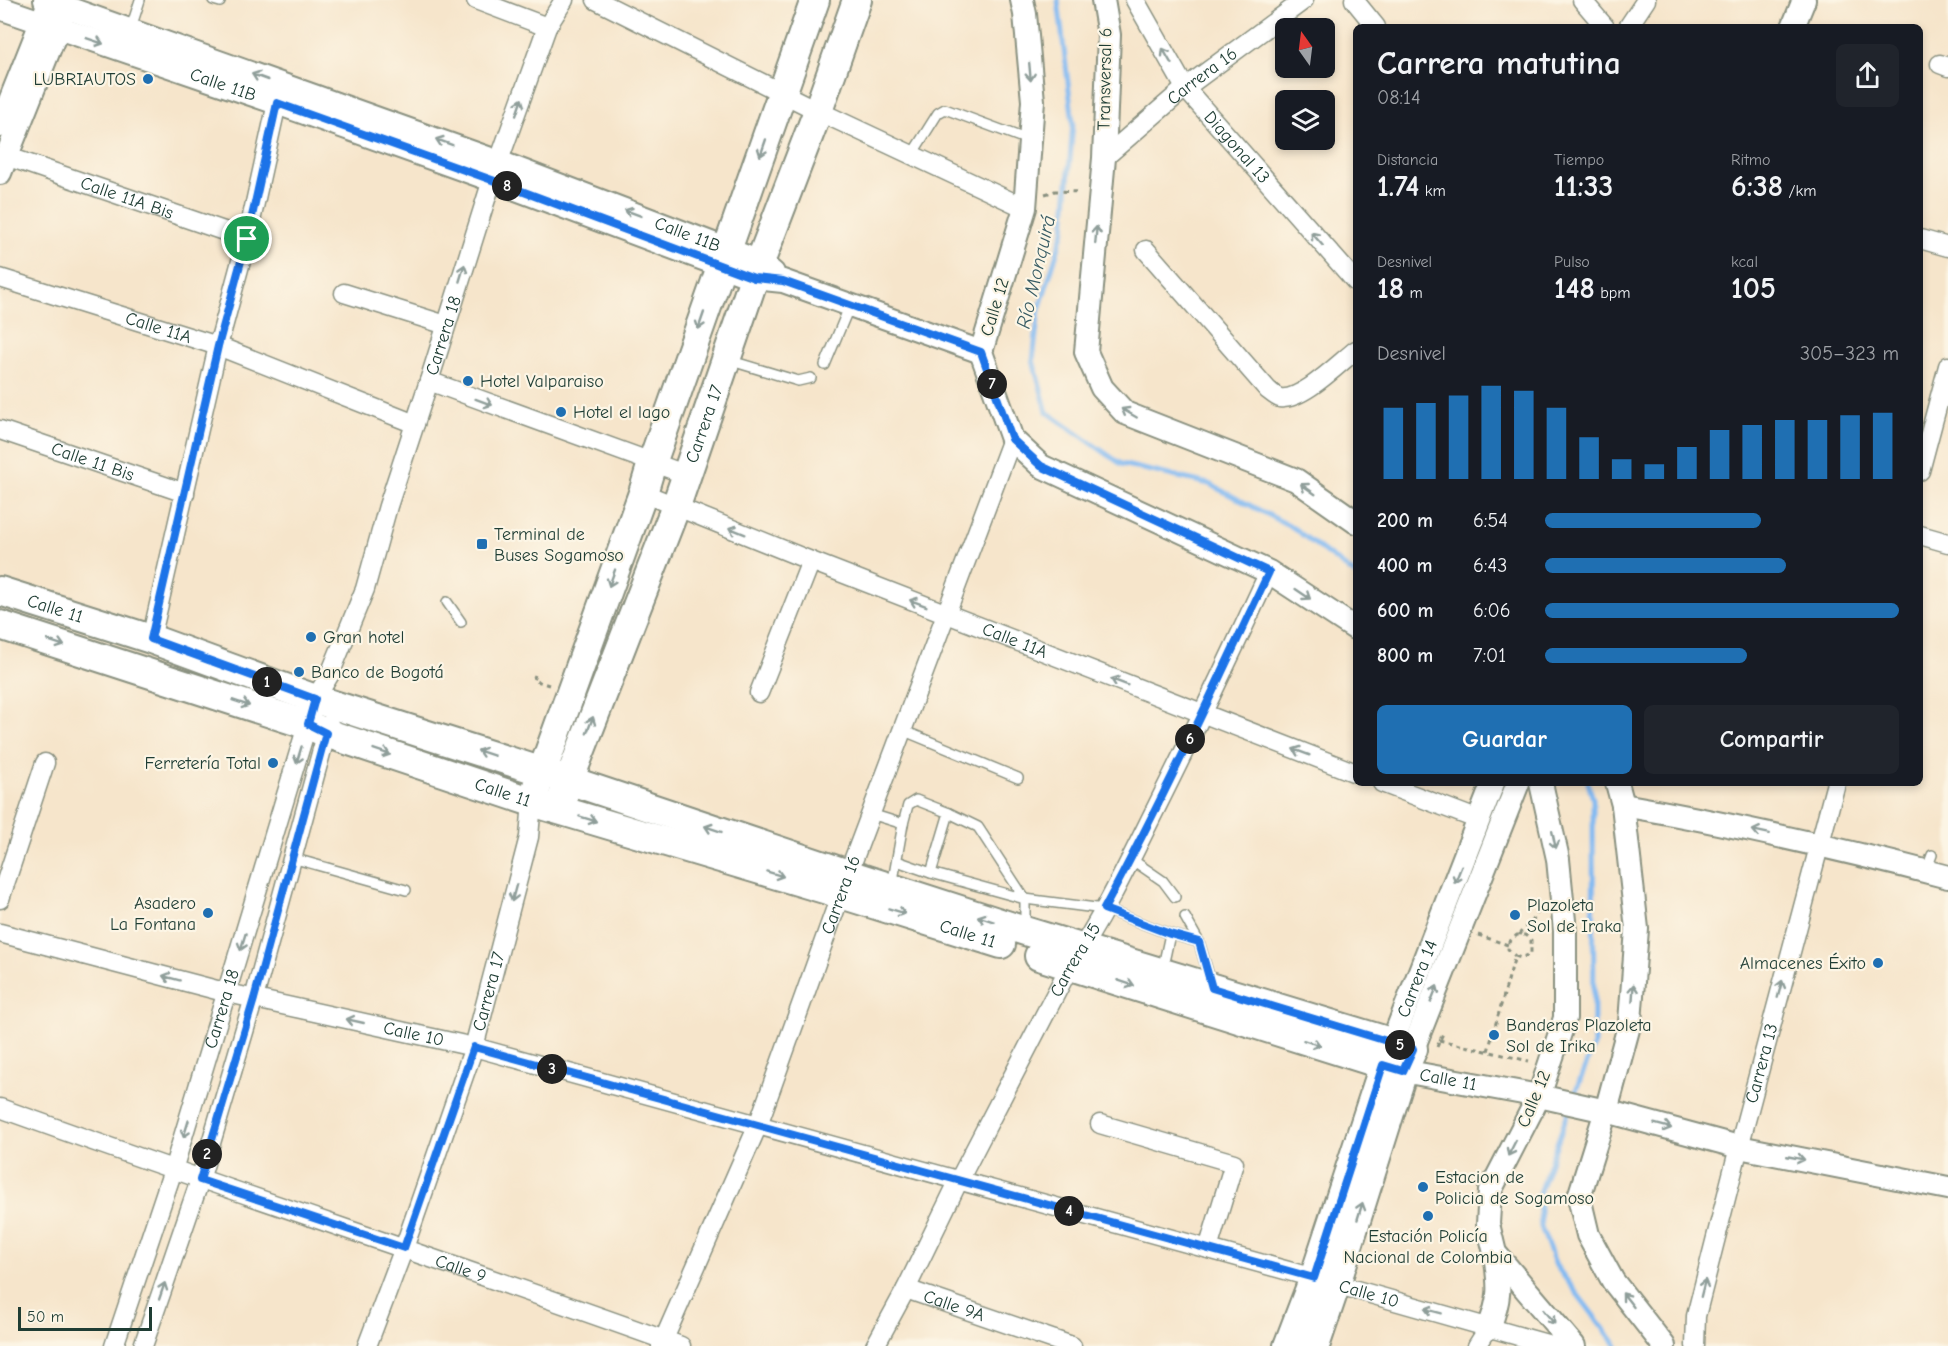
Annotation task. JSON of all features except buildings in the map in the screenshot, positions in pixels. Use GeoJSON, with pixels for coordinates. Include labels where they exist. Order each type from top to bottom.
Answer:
{"type":"FeatureCollection","features":[{"type":"Feature","properties":{"kind":"main road","name":"Carrera 17"},"geometry":{"type":"LineString","coordinates":[[532,802],[541,771],[643,493],[815,0]]}},
{"type":"Feature","properties":{"kind":"main road","name":"Carrera 17"},"geometry":{"type":"LineString","coordinates":[[559,810],[568,780],[676,506],[757,270],[818,111],[857,0]]}},
{"type":"Feature","properties":{"kind":"main road","name":"Calle 11"},"geometry":{"type":"LineString","coordinates":[[0,591],[151,639],[321,715],[532,802],[844,884],[1076,957],[1405,1054]]}},
{"type":"Feature","properties":{"kind":"main road","name":"Calle 11"},"geometry":{"type":"LineString","coordinates":[[0,624],[321,715],[541,771],[844,884],[894,875],[1025,931],[1076,957],[1161,973],[1212,988],[1405,1054]]}},
{"type":"Feature","properties":{"kind":"main road","name":"Carrera 14"},"geometry":{"type":"LineString","coordinates":[[1288,1346],[1325,1281],[1405,1054]]}},
{"type":"Feature","properties":{"kind":"main road","name":"Carrera 14"},"geometry":{"type":"LineString","coordinates":[[1315,1346],[1325,1281]]}},
{"type":"Feature","properties":{"kind":"street"},"geometry":{"type":"LineString","coordinates":[[476,0],[547,27]]}},
{"type":"Feature","properties":{"kind":"street","name":"Carrera 18"},"geometry":{"type":"LineString","coordinates":[[143,1346],[200,1180],[254,999],[292,858],[330,674],[365,589],[388,506],[495,171],[547,27],[564,0]]}},
{"type":"Feature","properties":{"kind":"street"},"geometry":{"type":"LineString","coordinates":[[596,0],[911,156],[1032,202]]}},
{"type":"Feature","properties":{"kind":"street","name":"Calle 12"},"geometry":{"type":"LineString","coordinates":[[1022,0],[1033,100],[1028,140],[1032,202],[981,352],[1012,439],[1041,466],[1269,572],[1353,627]]}},
{"type":"Feature","properties":{"kind":"street","name":"Transversal 6"},"geometry":{"type":"LineString","coordinates":[[1103,0],[1109,35],[1104,158]]}},
{"type":"Feature","properties":{"kind":"street","name":"Diagonal 13"},"geometry":{"type":"LineString","coordinates":[[1135,0],[1185,88],[1353,279]]}},
{"type":"Feature","properties":{"kind":"street","name":"Carrera 16"},"geometry":{"type":"LineString","coordinates":[[1104,158],[1185,88],[1304,0]]}},
{"type":"Feature","properties":{"kind":"street"},"geometry":{"type":"LineString","coordinates":[[1354,0],[1374,24]]}},
{"type":"Feature","properties":{"kind":"street"},"geometry":{"type":"LineString","coordinates":[[1582,0],[1602,24]]}},
{"type":"Feature","properties":{"kind":"street"},"geometry":{"type":"LineString","coordinates":[[1630,24],[1646,0]]}},
{"type":"Feature","properties":{"kind":"street"},"geometry":{"type":"LineString","coordinates":[[1794,24],[1803,0]]}},
{"type":"Feature","properties":{"kind":"street","name":"Calle 11B"},"geometry":{"type":"LineString","coordinates":[[56,2],[281,94],[495,171],[783,281],[981,352]]}},
{"type":"Feature","properties":{"kind":"street"},"geometry":{"type":"LineString","coordinates":[[3,164],[56,2]]}},
{"type":"Feature","properties":{"kind":"street","name":"Calle 11B"},"geometry":{"type":"LineString","coordinates":[[0,8],[49,26],[281,94]]}},
{"type":"Feature","properties":{"kind":"street"},"geometry":{"type":"LineString","coordinates":[[0,126],[49,26]]}},
{"type":"Feature","properties":{"kind":"street"},"geometry":{"type":"LineString","coordinates":[[151,639],[218,346],[247,239],[281,94]]}},
{"type":"Feature","properties":{"kind":"street"},"geometry":{"type":"LineString","coordinates":[[1104,158],[1086,352],[1102,388],[1125,413],[1296,480],[1353,520]]}},
{"type":"Feature","properties":{"kind":"street","name":"Calle 11A Bis"},"geometry":{"type":"LineString","coordinates":[[3,164],[247,239]]}},
{"type":"Feature","properties":{"kind":"street"},"geometry":{"type":"LineString","coordinates":[[1923,240],[1948,247]]}},
{"type":"Feature","properties":{"kind":"street"},"geometry":{"type":"LineString","coordinates":[[1146,250],[1268,390],[1278,398],[1292,397],[1303,392],[1353,352]]}},
{"type":"Feature","properties":{"kind":"street","name":"Calle 11A"},"geometry":{"type":"LineString","coordinates":[[0,278],[218,346],[415,424]]}},
{"type":"Feature","properties":{"kind":"street"},"geometry":{"type":"LineString","coordinates":[[344,293],[446,325]]}},
{"type":"Feature","properties":{"kind":"street"},"geometry":{"type":"LineString","coordinates":[[1923,460],[1948,366]]}},
{"type":"Feature","properties":{"kind":"street"},"geometry":{"type":"LineString","coordinates":[[429,381],[687,475]]}},
{"type":"Feature","properties":{"kind":"street","name":"Calle 11 Bis"},"geometry":{"type":"LineString","coordinates":[[0,430],[185,493]]}},
{"type":"Feature","properties":{"kind":"street","name":"Carrera 16"},"geometry":{"type":"LineString","coordinates":[[662,1343],[758,1125],[844,884],[1012,439]]}},
{"type":"Feature","properties":{"kind":"street","name":"Calle 11A"},"geometry":{"type":"LineString","coordinates":[[643,493],[1202,715],[1353,772]]}},
{"type":"Feature","properties":{"kind":"street"},"geometry":{"type":"LineString","coordinates":[[1923,537],[1948,543]]}},
{"type":"Feature","properties":{"kind":"street"},"geometry":{"type":"LineString","coordinates":[[759,693],[811,561]]}},
{"type":"Feature","properties":{"kind":"street","name":"Carrera 15"},"geometry":{"type":"LineString","coordinates":[[875,1346],[1076,957],[1131,859],[1269,572]]}},
{"type":"Feature","properties":{"kind":"street","name":"Carrera 18"},"geometry":{"type":"LineString","coordinates":[[114,1346],[321,715]]}},
{"type":"Feature","properties":{"kind":"street"},"geometry":{"type":"LineString","coordinates":[[0,899],[45,763]]}},
{"type":"Feature","properties":{"kind":"street"},"geometry":{"type":"LineString","coordinates":[[1390,786],[1479,820]]}},
{"type":"Feature","properties":{"kind":"street","name":"Carrera 14"},"geometry":{"type":"LineString","coordinates":[[1405,1054],[1479,820],[1493,786]]}},
{"type":"Feature","properties":{"kind":"street","name":"Carrera 14"},"geometry":{"type":"LineString","coordinates":[[1405,1054],[1517,786]]}},
{"type":"Feature","properties":{"kind":"street","name":"Calle 12"},"geometry":{"type":"LineString","coordinates":[[1542,786],[1558,859],[1565,931],[1564,1018],[1543,1097],[1490,1191],[1488,1224],[1495,1252],[1574,1346]]}},
{"type":"Feature","properties":{"kind":"street"},"geometry":{"type":"LineString","coordinates":[[1618,786],[1623,805],[1637,928],[1630,1022],[1600,1110],[1579,1197],[1588,1235],[1613,1281],[1664,1346]]}},
{"type":"Feature","properties":{"kind":"street","name":"Carrera 13"},"geometry":{"type":"LineString","coordinates":[[1695,1346],[1696,1316],[1834,786]]}},
{"type":"Feature","properties":{"kind":"street","name":"Carrera 17"},"geometry":{"type":"LineString","coordinates":[[367,1346],[404,1248],[474,1047],[529,837],[532,802]]}},
{"type":"Feature","properties":{"kind":"street"},"geometry":{"type":"LineString","coordinates":[[1623,805],[1699,818],[1935,868]]}},
{"type":"Feature","properties":{"kind":"street"},"geometry":{"type":"LineString","coordinates":[[529,837],[559,810]]}},
{"type":"Feature","properties":{"kind":"street","name":"Calle 10"},"geometry":{"type":"LineString","coordinates":[[0,933],[228,993],[474,1047],[958,1182],[1325,1281],[1483,1336],[1554,1346]]}},
{"type":"Feature","properties":{"kind":"street","name":"Calle 11"},"geometry":{"type":"LineString","coordinates":[[1405,1054],[1543,1097],[1739,1147],[1948,1188]]}},
{"type":"Feature","properties":{"kind":"street","name":"Calle 9"},"geometry":{"type":"LineString","coordinates":[[0,1108],[200,1180],[404,1248],[662,1343],[681,1346]]}},
{"type":"Feature","properties":{"kind":"street"},"geometry":{"type":"LineString","coordinates":[[1100,1124],[1234,1162],[1208,1249]]}},
{"type":"Feature","properties":{"kind":"street"},"geometry":{"type":"LineString","coordinates":[[1483,1336],[1497,1309],[1500,1290],[1495,1252]]}},
{"type":"Feature","properties":{"kind":"street","name":"Calle 9A"},"geometry":{"type":"LineString","coordinates":[[906,1289],[1071,1346]]}},
{"type":"Feature","properties":{"kind":"lane"},"geometry":{"type":"LineString","coordinates":[[130,31],[140,0]]}},
{"type":"Feature","properties":{"kind":"lane"},"geometry":{"type":"LineString","coordinates":[[911,156],[938,112],[945,109],[1028,140]]}},
{"type":"Feature","properties":{"kind":"lane"},"geometry":{"type":"LineString","coordinates":[[825,365],[850,305]]}},
{"type":"Feature","properties":{"kind":"lane"},"geometry":{"type":"LineString","coordinates":[[726,360],[798,381],[811,378]]}},
{"type":"Feature","properties":{"kind":"lane"},"geometry":{"type":"LineString","coordinates":[[447,602],[461,622]]}},
{"type":"Feature","properties":{"kind":"lane"},"geometry":{"type":"LineString","coordinates":[[902,730],[1018,778]]}},
{"type":"Feature","properties":{"kind":"lane"},"geometry":{"type":"LineString","coordinates":[[1025,931],[1025,899],[978,827],[916,800],[908,805],[894,875],[931,873],[1025,899],[1104,909],[1170,934],[1199,942]]}},
{"type":"Feature","properties":{"kind":"lane"},"geometry":{"type":"LineString","coordinates":[[931,873],[950,813]]}},
{"type":"Feature","properties":{"kind":"lane"},"geometry":{"type":"LineString","coordinates":[[871,814],[903,824]]}},
{"type":"Feature","properties":{"kind":"lane"},"geometry":{"type":"LineString","coordinates":[[292,858],[406,890]]}},
{"type":"Feature","properties":{"kind":"lane"},"geometry":{"type":"LineString","coordinates":[[1131,859],[1163,880],[1175,897]]}},
{"type":"Feature","properties":{"kind":"lane"},"geometry":{"type":"LineString","coordinates":[[1185,916],[1199,942],[1212,988]]}},
{"type":"Feature","properties":{"kind":"lane"},"geometry":{"type":"LineString","coordinates":[[1161,973],[1170,934]]}},
{"type":"Feature","properties":{"kind":"path"},"geometry":{"type":"LineString","coordinates":[[1032,202],[1055,191],[1085,192]]}},
{"type":"Feature","properties":{"kind":"path"},"geometry":{"type":"LineString","coordinates":[[535,675],[533,680],[556,687]]}},
{"type":"Feature","properties":{"kind":"path"},"geometry":{"type":"LineString","coordinates":[[1519,935],[1522,928],[1533,920],[1535,913],[1546,903]]}},
{"type":"Feature","properties":{"kind":"path"},"geometry":{"type":"LineString","coordinates":[[1477,935],[1508,945]]}},
{"type":"Feature","properties":{"kind":"path"},"geometry":{"type":"LineString","coordinates":[[1519,935],[1525,935],[1531,940],[1532,950],[1531,954],[1521,958],[1510,954],[1508,945],[1512,937],[1519,935]]}},
{"type":"Feature","properties":{"kind":"path"},"geometry":{"type":"LineString","coordinates":[[1488,1051],[1515,956]]}},
{"type":"Feature","properties":{"kind":"path"},"geometry":{"type":"LineString","coordinates":[[1405,1054],[1488,1051],[1539,1063]]}},
{"type":"Feature","properties":{"kind":"waterway","name":"Río Monquirá"},"geometry":{"type":"LineString","coordinates":[[1058,0],[1073,123],[1064,230],[1039,310],[1033,360],[1047,412],[1121,464],[1209,484],[1292,527],[1353,573]]}},
{"type":"Feature","properties":{"kind":"waterway","name":"Río Monquirá"},"geometry":{"type":"LineString","coordinates":[[1573,1098],[1594,1045],[1593,799],[1589,786]]}},
{"type":"Feature","properties":{"kind":"waterway","name":"Río Monquirá"},"geometry":{"type":"LineString","coordinates":[[1570,1107],[1539,1193],[1541,1227],[1556,1266],[1617,1346]]}},
{"type":"Feature","properties":{"kind":"place","name":"LUBRIAUTOS"},"geometry":{"type":"Point","coordinates":[148,79]}},
{"type":"Feature","properties":{"kind":"place","name":"Hotel Valparaiso"},"geometry":{"type":"Point","coordinates":[468,381]}},
{"type":"Feature","properties":{"kind":"place","name":"Hotel el lago"},"geometry":{"type":"Point","coordinates":[561,412]}},
{"type":"Feature","properties":{"kind":"place","name":"Terminal de Buses Sogamoso"},"geometry":{"type":"Point","coordinates":[482,544]}},
{"type":"Feature","properties":{"kind":"place","name":"Gran hotel"},"geometry":{"type":"Point","coordinates":[311,637]}},
{"type":"Feature","properties":{"kind":"place","name":"Banco de Bogotá"},"geometry":{"type":"Point","coordinates":[299,672]}},
{"type":"Feature","properties":{"kind":"place","name":"Ferretería Total"},"geometry":{"type":"Point","coordinates":[273,763]}},
{"type":"Feature","properties":{"kind":"place","name":"Asadero La Fontana"},"geometry":{"type":"Point","coordinates":[208,913]}},
{"type":"Feature","properties":{"kind":"place","name":"Plazoleta Sol de Iraka"},"geometry":{"type":"Point","coordinates":[1515,915]}},
{"type":"Feature","properties":{"kind":"place","name":"Almacenes Éxito"},"geometry":{"type":"Point","coordinates":[1878,963]}},
{"type":"Feature","properties":{"kind":"place","name":"Banderas Plazoleta Sol de Irika"},"geometry":{"type":"Point","coordinates":[1494,1035]}},
{"type":"Feature","properties":{"kind":"place","name":"Estacion de Policia de Sogamoso"},"geometry":{"type":"Point","coordinates":[1423,1187]}},
{"type":"Feature","properties":{"kind":"place","name":"Estación Policía Nacional de Colombia"},"geometry":{"type":"Point","coordinates":[1428,1216]}},
{"type":"Feature","properties":{"kind":"route"},"geometry":{"type":"LineString","coordinates":[[277,103],[754,278],[783,281],[981,352],[1012,439],[1041,466],[1269,572],[1202,715],[1104,909],[1170,934],[1199,942],[1212,988],[1413,1049],[1403,1071],[1383,1065],[1314,1278],[958,1182],[474,1047],[404,1248],[200,1180],[254,999],[326,733],[308,724],[315,699],[151,639],[218,346],[247,239],[277,103]]}}]}
